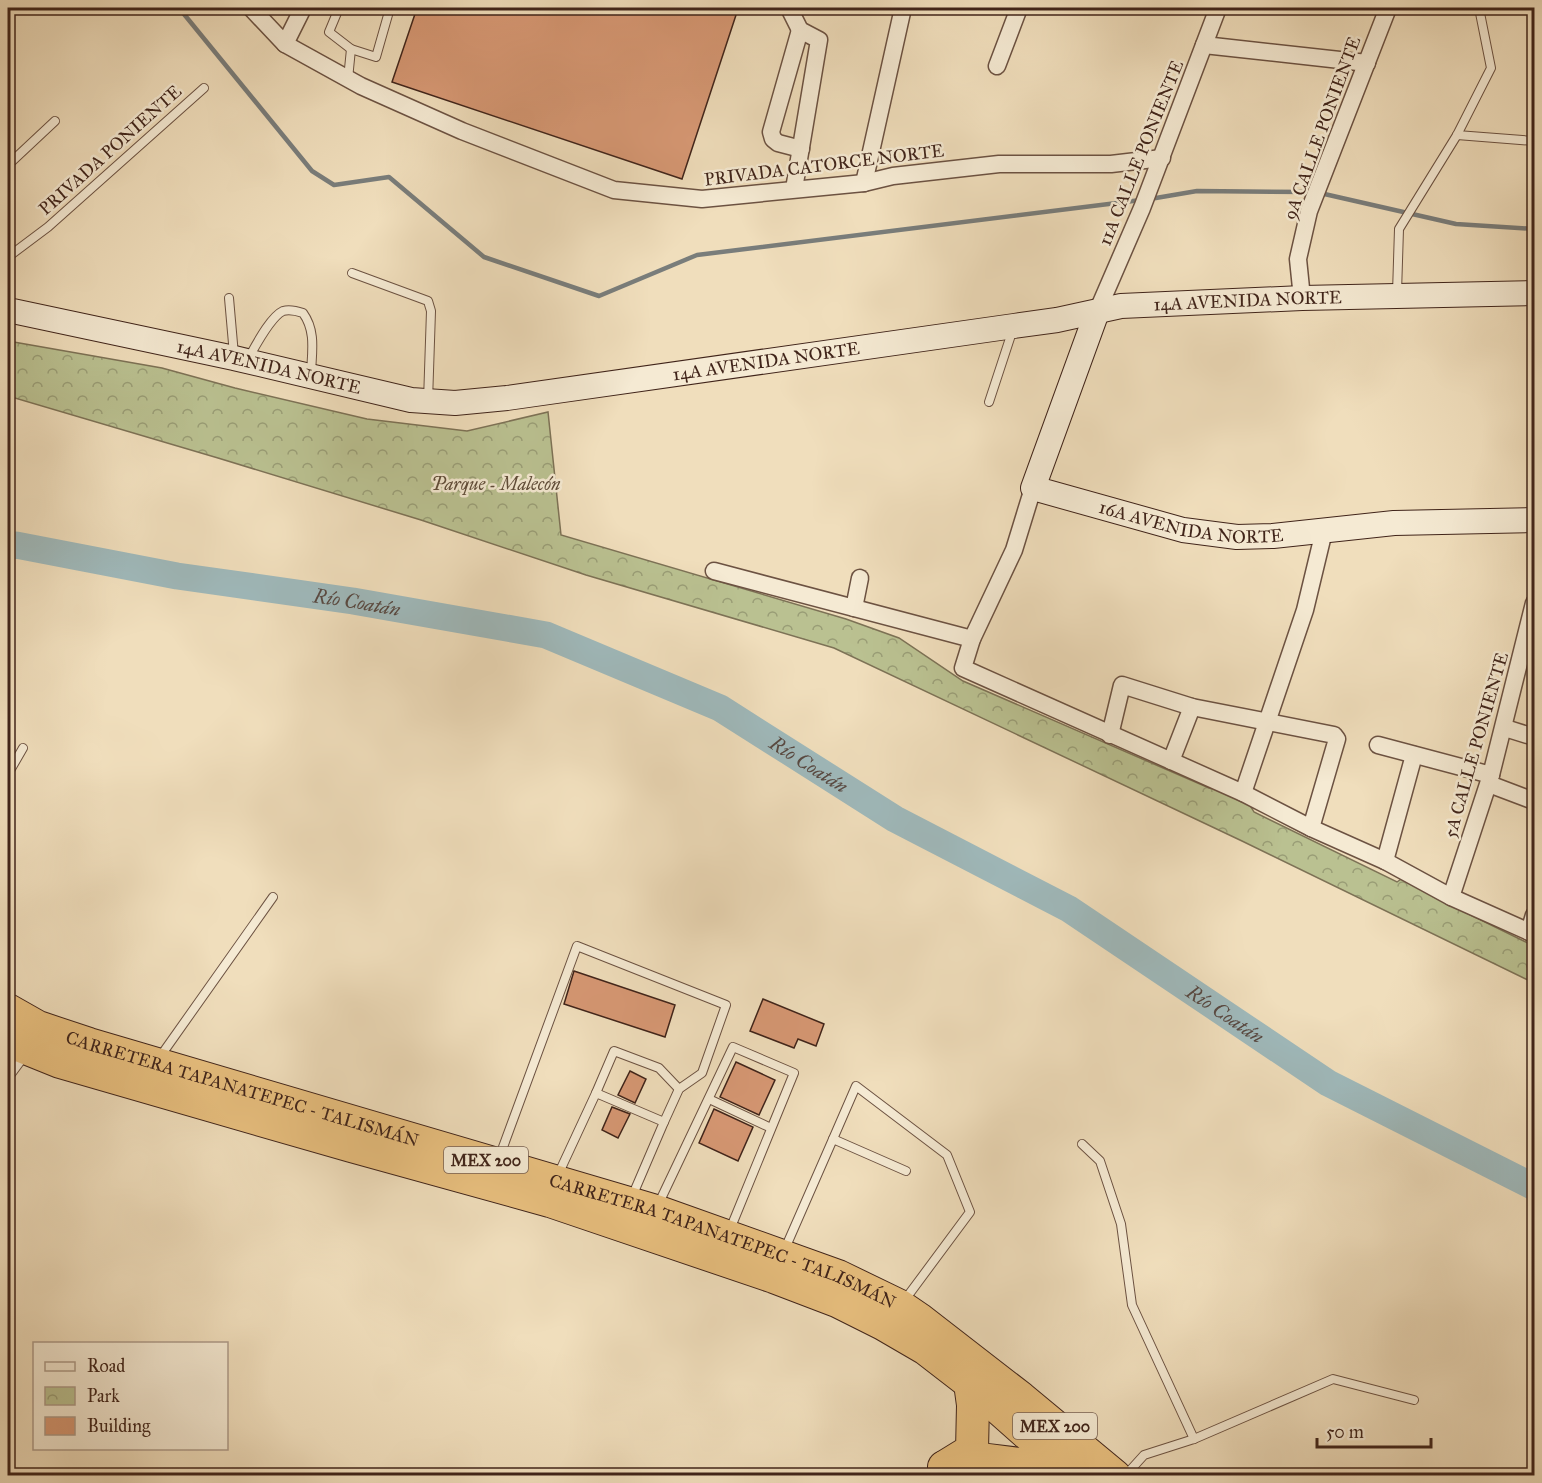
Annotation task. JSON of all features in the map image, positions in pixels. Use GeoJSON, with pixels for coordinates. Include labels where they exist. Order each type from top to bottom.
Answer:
{"type":"FeatureCollection","features":[{"type":"Feature","properties":{"kind":"highway","name":"CARRETERA TAPANATEPEC - TALISMÁN"},"geometry":{"type":"LineString","coordinates":[[8,1010],[38,1027],[156,1077],[553,1191],[778,1266],[854,1283],[900,1306],[939,1346],[982,1380],[1115,1476]]}},
{"type":"Feature","properties":{"kind":"highway","name":"CARRETERA TAPANATEPEC - TALISMÁN"},"geometry":{"type":"LineString","coordinates":[[18,1045],[60,1062],[156,1077]]}},
{"type":"Feature","properties":{"kind":"highway","name":"CARRETERA TAPANATEPEC - TALISMÁN"},"geometry":{"type":"LineString","coordinates":[[778,1266],[837,1301],[883,1324],[939,1346]]}},
{"type":"Feature","properties":{"kind":"highway","name":"CARRETERA TAPANATEPEC - TALISMÁN"},"geometry":{"type":"LineString","coordinates":[[982,1380],[1075,1476]]}},
{"type":"Feature","properties":{"kind":"highway"},"geometry":{"type":"LineString","coordinates":[[942,1471],[972,1450],[973,1405],[982,1380]]}},
{"type":"Feature","properties":{"kind":"highway"},"geometry":{"type":"LineString","coordinates":[[942,1471],[980,1459],[1028,1465],[1046,1476]]}},
{"type":"Feature","properties":{"kind":"main road","name":"14A AVENIDA NORTE"},"geometry":{"type":"LineString","coordinates":[[8,309],[411,400],[455,404],[1057,320],[1121,306],[1302,298],[1534,293]]}},
{"type":"Feature","properties":{"kind":"main road"},"geometry":{"type":"LineString","coordinates":[[1033,488],[1097,312]]}},
{"type":"Feature","properties":{"kind":"main road"},"geometry":{"type":"LineString","coordinates":[[1057,320],[1080,356]]}},
{"type":"Feature","properties":{"kind":"main road","name":"16A AVENIDA NORTE"},"geometry":{"type":"LineString","coordinates":[[1033,488],[1159,524],[1201,533],[1238,537],[1273,536],[1394,523],[1534,520]]}},
{"type":"Feature","properties":{"kind":"street","name":"PRIVADA CATORCE NORTE"},"geometry":{"type":"LineString","coordinates":[[251,8],[285,44],[348,79],[462,131],[614,190],[702,199],[864,183],[893,176],[999,164],[1112,164],[1161,158]]}},
{"type":"Feature","properties":{"kind":"street"},"geometry":{"type":"LineString","coordinates":[[285,44],[303,8]]}},
{"type":"Feature","properties":{"kind":"street"},"geometry":{"type":"LineString","coordinates":[[789,8],[800,30],[819,40],[794,189]]}},
{"type":"Feature","properties":{"kind":"street"},"geometry":{"type":"LineString","coordinates":[[864,183],[903,8]]}},
{"type":"Feature","properties":{"kind":"street"},"geometry":{"type":"LineString","coordinates":[[997,66],[1018,8]]}},
{"type":"Feature","properties":{"kind":"street","name":"11A CALLE PONIENTE"},"geometry":{"type":"LineString","coordinates":[[1097,312],[1152,184],[1218,8]]}},
{"type":"Feature","properties":{"kind":"street","name":"9A CALLE PONIENTE"},"geometry":{"type":"LineString","coordinates":[[1302,298],[1298,259],[1309,211],[1388,8]]}},
{"type":"Feature","properties":{"kind":"street"},"geometry":{"type":"LineString","coordinates":[[800,30],[771,132],[773,139],[778,143],[801,149]]}},
{"type":"Feature","properties":{"kind":"street"},"geometry":{"type":"LineString","coordinates":[[1204,45],[1367,63]]}},
{"type":"Feature","properties":{"kind":"street"},"geometry":{"type":"LineString","coordinates":[[1033,488],[1014,550],[972,639],[963,668],[1243,793],[1311,828],[1385,861],[1451,897],[1532,933],[1534,915]]}},
{"type":"Feature","properties":{"kind":"street"},"geometry":{"type":"LineString","coordinates":[[1243,793],[1305,610],[1324,531]]}},
{"type":"Feature","properties":{"kind":"street"},"geometry":{"type":"LineString","coordinates":[[714,572],[972,639]]}},
{"type":"Feature","properties":{"kind":"street"},"geometry":{"type":"LineString","coordinates":[[854,608],[860,578]]}},
{"type":"Feature","properties":{"kind":"street","name":"5A CALLE PONIENTE"},"geometry":{"type":"LineString","coordinates":[[1451,897],[1505,728],[1534,608]]}},
{"type":"Feature","properties":{"kind":"street"},"geometry":{"type":"LineString","coordinates":[[1110,735],[1122,685],[1191,707],[1334,735],[1337,739],[1311,828]]}},
{"type":"Feature","properties":{"kind":"street"},"geometry":{"type":"LineString","coordinates":[[1171,761],[1191,707]]}},
{"type":"Feature","properties":{"kind":"street"},"geometry":{"type":"LineString","coordinates":[[1505,728],[1534,737]]}},
{"type":"Feature","properties":{"kind":"street"},"geometry":{"type":"LineString","coordinates":[[1378,746],[1414,755],[1490,780],[1534,801]]}},
{"type":"Feature","properties":{"kind":"street"},"geometry":{"type":"LineString","coordinates":[[1385,861],[1414,755]]}},
{"type":"Feature","properties":{"kind":"lane"},"geometry":{"type":"LineString","coordinates":[[339,8],[328,32],[351,50],[376,57],[390,8]]}},
{"type":"Feature","properties":{"kind":"lane"},"geometry":{"type":"LineString","coordinates":[[1397,297],[1399,229],[1457,135],[1491,68],[1479,8]]}},
{"type":"Feature","properties":{"kind":"lane"},"geometry":{"type":"LineString","coordinates":[[348,79],[351,50]]}},
{"type":"Feature","properties":{"kind":"lane","name":"PRIVADA PONIENTE"},"geometry":{"type":"LineString","coordinates":[[8,254],[12,254],[48,227],[204,88]]}},
{"type":"Feature","properties":{"kind":"lane"},"geometry":{"type":"LineString","coordinates":[[8,165],[55,121]]}},
{"type":"Feature","properties":{"kind":"lane"},"geometry":{"type":"LineString","coordinates":[[1457,135],[1534,141]]}},
{"type":"Feature","properties":{"kind":"lane"},"geometry":{"type":"LineString","coordinates":[[352,273],[428,301],[431,311],[428,401]]}},
{"type":"Feature","properties":{"kind":"lane"},"geometry":{"type":"LineString","coordinates":[[230,298],[240,360]]}},
{"type":"Feature","properties":{"kind":"lane"},"geometry":{"type":"LineString","coordinates":[[240,360],[274,318],[283,311],[291,310],[303,313],[310,322],[313,339],[311,376]]}},
{"type":"Feature","properties":{"kind":"lane"},"geometry":{"type":"LineString","coordinates":[[989,402],[1014,326]]}},
{"type":"Feature","properties":{"kind":"lane"},"geometry":{"type":"LineString","coordinates":[[8,774],[23,748]]}},
{"type":"Feature","properties":{"kind":"lane"},"geometry":{"type":"LineString","coordinates":[[156,1077],[162,1054],[273,897]]}},
{"type":"Feature","properties":{"kind":"lane"},"geometry":{"type":"LineString","coordinates":[[493,1174],[577,946],[726,1005],[702,1073],[679,1089],[664,1122],[638,1218]]}},
{"type":"Feature","properties":{"kind":"lane"},"geometry":{"type":"LineString","coordinates":[[8,1078],[18,1045]]}},
{"type":"Feature","properties":{"kind":"lane"},"geometry":{"type":"LineString","coordinates":[[638,1218],[709,1099],[734,1047],[794,1072],[723,1247]]}},
{"type":"Feature","properties":{"kind":"lane"},"geometry":{"type":"LineString","coordinates":[[553,1191],[560,1168],[614,1051],[659,1068],[679,1089]]}},
{"type":"Feature","properties":{"kind":"lane"},"geometry":{"type":"LineString","coordinates":[[778,1266],[856,1086],[947,1155],[970,1212],[900,1306]]}},
{"type":"Feature","properties":{"kind":"lane"},"geometry":{"type":"LineString","coordinates":[[596,1093],[664,1122]]}},
{"type":"Feature","properties":{"kind":"lane"},"geometry":{"type":"LineString","coordinates":[[709,1099],[771,1128]]}},
{"type":"Feature","properties":{"kind":"lane"},"geometry":{"type":"LineString","coordinates":[[833,1139],[906,1171]]}},
{"type":"Feature","properties":{"kind":"lane"},"geometry":{"type":"LineString","coordinates":[[1082,1144],[1100,1161],[1121,1224],[1132,1305],[1194,1439]]}},
{"type":"Feature","properties":{"kind":"lane"},"geometry":{"type":"LineString","coordinates":[[1125,1476],[1144,1455],[1194,1439],[1333,1379],[1414,1400]]}},
{"type":"Feature","properties":{"kind":"green space","name":"Parque - Malecón"},"geometry":{"type":"Polygon","coordinates":[[[8,341],[162,368],[367,419],[467,431],[548,412],[561,535],[846,619],[899,638],[963,681],[1209,788],[1236,791],[1246,799],[1254,812],[1397,882],[1407,875],[1437,890],[1436,898],[1534,946],[1534,983],[1242,841],[834,648],[586,575],[421,520],[8,396],[8,341]]]}},
{"type":"Feature","properties":{"kind":"building"},"geometry":{"type":"Polygon","coordinates":[[[417,8],[724,8],[737,12],[682,179],[392,82],[417,8]]]}},
{"type":"Feature","properties":{"kind":"building"},"geometry":{"type":"Polygon","coordinates":[[[574,971],[675,1005],[665,1037],[564,1004],[574,971]]]}},
{"type":"Feature","properties":{"kind":"building"},"geometry":{"type":"Polygon","coordinates":[[[763,999],[824,1024],[816,1046],[798,1039],[794,1048],[750,1031],[763,999]]]}},
{"type":"Feature","properties":{"kind":"building"},"geometry":{"type":"Polygon","coordinates":[[[736,1062],[775,1080],[759,1115],[720,1097],[736,1062]]]}},
{"type":"Feature","properties":{"kind":"building"},"geometry":{"type":"Polygon","coordinates":[[[630,1071],[646,1079],[635,1103],[618,1095],[630,1071]]]}},
{"type":"Feature","properties":{"kind":"building"},"geometry":{"type":"Polygon","coordinates":[[[612,1107],[630,1114],[618,1138],[602,1130],[612,1107]]]}},
{"type":"Feature","properties":{"kind":"building"},"geometry":{"type":"Polygon","coordinates":[[[714,1109],[753,1127],[738,1161],[699,1143],[714,1109]]]}},
{"type":"Feature","properties":{"kind":"waterway"},"geometry":{"type":"LineString","coordinates":[[179,8],[312,171],[334,185],[389,177],[484,257],[599,296],[697,255],[1141,200]]}},
{"type":"Feature","properties":{"kind":"waterway"},"geometry":{"type":"LineString","coordinates":[[1150,199],[1197,191],[1311,192]]}},
{"type":"Feature","properties":{"kind":"waterway"},"geometry":{"type":"LineString","coordinates":[[1320,193],[1456,224],[1534,229]]}},
{"type":"Feature","properties":{"kind":"waterway","name":"Río Coatán"},"geometry":{"type":"LineString","coordinates":[[8,547],[16,545],[177,576],[353,601],[546,635],[720,708],[895,819],[1069,909],[1328,1083],[1534,1187]]}}]}
